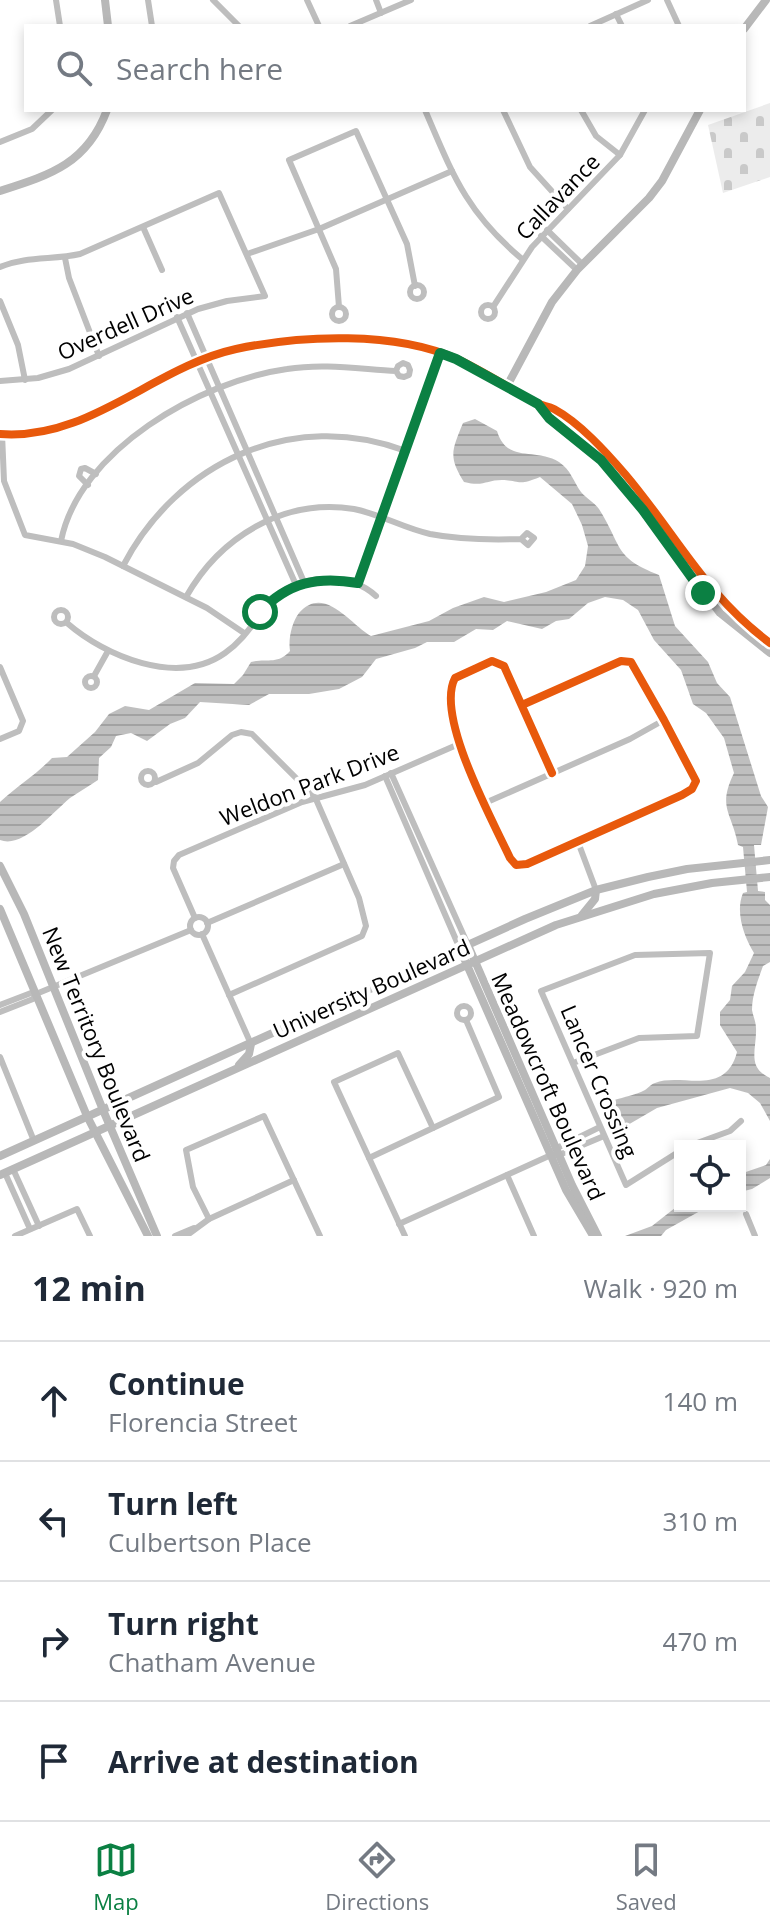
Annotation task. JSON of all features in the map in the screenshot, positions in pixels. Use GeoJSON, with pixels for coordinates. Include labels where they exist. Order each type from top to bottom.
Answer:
{"type":"FeatureCollection","features":[{"type":"Feature","properties":{"kind":"street"},"geometry":{"type":"LineString","coordinates":[[56,0],[60,24]]}},
{"type":"Feature","properties":{"kind":"street"},"geometry":{"type":"LineString","coordinates":[[105,0],[108,24]]}},
{"type":"Feature","properties":{"kind":"street"},"geometry":{"type":"LineString","coordinates":[[148,0],[152,24]]}},
{"type":"Feature","properties":{"kind":"street"},"geometry":{"type":"LineString","coordinates":[[213,0],[237,24]]}},
{"type":"Feature","properties":{"kind":"street"},"geometry":{"type":"LineString","coordinates":[[307,0],[318,24]]}},
{"type":"Feature","properties":{"kind":"street"},"geometry":{"type":"LineString","coordinates":[[376,0],[381,13]]}},
{"type":"Feature","properties":{"kind":"street"},"geometry":{"type":"LineString","coordinates":[[355,24],[411,0]]}},
{"type":"Feature","properties":{"kind":"street"},"geometry":{"type":"LineString","coordinates":[[594,24],[648,0]]}},
{"type":"Feature","properties":{"kind":"street"},"geometry":{"type":"LineString","coordinates":[[667,0],[678,24]]}},
{"type":"Feature","properties":{"kind":"street"},"geometry":{"type":"LineString","coordinates":[[746,26],[766,0]]}},
{"type":"Feature","properties":{"kind":"street"},"geometry":{"type":"LineString","coordinates":[[616,14],[621,24]]}},
{"type":"Feature","properties":{"kind":"street"},"geometry":{"type":"LineString","coordinates":[[0,142],[32,129],[50,112]]}},
{"type":"Feature","properties":{"kind":"street"},"geometry":{"type":"LineString","coordinates":[[0,191],[44,177],[70,162],[94,136],[106,112]]}},
{"type":"Feature","properties":{"kind":"street"},"geometry":{"type":"LineString","coordinates":[[426,112],[475,213],[522,259]]}},
{"type":"Feature","properties":{"kind":"street"},"geometry":{"type":"LineString","coordinates":[[504,112],[530,167],[568,209]]}},
{"type":"Feature","properties":{"kind":"street"},"geometry":{"type":"LineString","coordinates":[[582,112],[596,136],[620,155]]}},
{"type":"Feature","properties":{"kind":"street","name":"Callavance"},"geometry":{"type":"LineString","coordinates":[[493,307],[522,259],[541,236],[620,155],[644,112]]}},
{"type":"Feature","properties":{"kind":"street"},"geometry":{"type":"LineString","coordinates":[[507,386],[552,302],[580,267],[649,198],[662,181],[699,112]]}},
{"type":"Feature","properties":{"kind":"street"},"geometry":{"type":"LineString","coordinates":[[339,307],[336,269],[289,160],[356,131],[407,244],[415,286]]}},
{"type":"Feature","properties":{"kind":"street"},"geometry":{"type":"LineString","coordinates":[[0,267],[25,259],[65,258],[92,250],[219,193],[247,254],[319,229],[452,171]]}},
{"type":"Feature","properties":{"kind":"street"},"geometry":{"type":"LineString","coordinates":[[143,227],[162,270]]}},
{"type":"Feature","properties":{"kind":"street"},"geometry":{"type":"LineString","coordinates":[[547,230],[580,267]]}},
{"type":"Feature","properties":{"kind":"street"},"geometry":{"type":"LineString","coordinates":[[541,236],[580,267]]}},
{"type":"Feature","properties":{"kind":"street","name":"Overdell Drive"},"geometry":{"type":"LineString","coordinates":[[0,381],[25,380],[69,369],[187,313],[227,301],[265,296],[247,254]]}},
{"type":"Feature","properties":{"kind":"street"},"geometry":{"type":"LineString","coordinates":[[65,258],[69,278],[99,356]]}},
{"type":"Feature","properties":{"kind":"street"},"geometry":{"type":"LineString","coordinates":[[0,301],[18,345],[25,380]]}},
{"type":"Feature","properties":{"kind":"street"},"geometry":{"type":"LineString","coordinates":[[187,313],[304,582]]}},
{"type":"Feature","properties":{"kind":"street"},"geometry":{"type":"LineString","coordinates":[[177,317],[296,585]]}},
{"type":"Feature","properties":{"kind":"street"},"geometry":{"type":"LineString","coordinates":[[244,633],[207,608],[89,550],[25,535],[4,481],[1,434],[49,430],[76,422],[196,363],[243,348],[306,340],[392,343],[440,353],[538,404],[554,409],[582,431],[624,473],[717,596],[736,617],[770,643]]}},
{"type":"Feature","properties":{"kind":"street"},"geometry":{"type":"LineString","coordinates":[[358,583],[440,353]]}},
{"type":"Feature","properties":{"kind":"street"},"geometry":{"type":"LineString","coordinates":[[61,541],[72,508],[96,474],[122,447],[149,425],[209,390],[260,374],[312,366],[396,371]]}},
{"type":"Feature","properties":{"kind":"street"},"geometry":{"type":"LineString","coordinates":[[538,404],[549,418],[601,460],[621,482],[720,613],[770,653]]}},
{"type":"Feature","properties":{"kind":"street"},"geometry":{"type":"LineString","coordinates":[[123,566],[142,532],[167,502],[202,474],[247,451],[300,438],[337,436],[372,440],[406,451]]}},
{"type":"Feature","properties":{"kind":"street"},"geometry":{"type":"LineString","coordinates":[[88,485],[79,476],[81,469],[96,474]]}},
{"type":"Feature","properties":{"kind":"street"},"geometry":{"type":"LineString","coordinates":[[186,597],[202,571],[242,533],[276,517],[304,510],[354,509],[414,530],[443,536],[483,541],[521,539]]}},
{"type":"Feature","properties":{"kind":"street"},"geometry":{"type":"LineString","coordinates":[[67,623],[83,637],[108,651],[142,663],[190,667],[224,654],[268,604],[296,585],[329,579],[358,583],[376,596]]}},
{"type":"Feature","properties":{"kind":"street"},"geometry":{"type":"LineString","coordinates":[[94,676],[108,651]]}},
{"type":"Feature","properties":{"kind":"street"},"geometry":{"type":"LineString","coordinates":[[522,705],[621,661],[629,662],[635,667],[694,773],[695,783],[682,795],[578,842],[524,866],[515,864],[459,744],[452,718],[453,680],[459,674],[487,662],[498,662],[507,670],[522,705],[552,773]]}},
{"type":"Feature","properties":{"kind":"street"},"geometry":{"type":"LineString","coordinates":[[0,667],[22,718],[21,727],[0,739]]}},
{"type":"Feature","properties":{"kind":"street"},"geometry":{"type":"LineString","coordinates":[[485,803],[630,739],[664,720]]}},
{"type":"Feature","properties":{"kind":"street"},"geometry":{"type":"LineString","coordinates":[[156,782],[198,763],[232,735],[241,732],[256,737],[315,797],[359,898],[365,931],[360,937],[229,995]]}},
{"type":"Feature","properties":{"kind":"street","name":"Weldon Park Drive"},"geometry":{"type":"LineString","coordinates":[[195,918],[173,868],[174,861],[181,854],[315,797],[360,787],[459,744]]}},
{"type":"Feature","properties":{"kind":"street","name":"Meadowcroft Boulevard"},"geometry":{"type":"LineString","coordinates":[[388,775],[555,1153],[577,1212],[596,1236]]}},
{"type":"Feature","properties":{"kind":"street"},"geometry":{"type":"LineString","coordinates":[[578,842],[596,890],[595,899],[581,915]]}},
{"type":"Feature","properties":{"kind":"street","name":"University Boulevard"},"geometry":{"type":"LineString","coordinates":[[0,1156],[596,890],[687,869],[766,860]]}},
{"type":"Feature","properties":{"kind":"street"},"geometry":{"type":"LineString","coordinates":[[207,923],[344,864]]}},
{"type":"Feature","properties":{"kind":"street","name":"New Territory Boulevard"},"geometry":{"type":"LineString","coordinates":[[0,866],[24,914],[157,1236]]}},
{"type":"Feature","properties":{"kind":"street","name":"University Boulevard"},"geometry":{"type":"LineString","coordinates":[[6,1172],[581,915],[665,891],[766,877]]}},
{"type":"Feature","properties":{"kind":"street","name":"New Territory Boulevard"},"geometry":{"type":"LineString","coordinates":[[0,909],[87,1116],[148,1236]]}},
{"type":"Feature","properties":{"kind":"street"},"geometry":{"type":"LineString","coordinates":[[195,918],[203,918],[207,923],[207,930],[202,934],[196,935],[191,930],[195,918]]}},
{"type":"Feature","properties":{"kind":"street"},"geometry":{"type":"LineString","coordinates":[[3,1008],[31,993],[36,994],[191,930]]}},
{"type":"Feature","properties":{"kind":"street"},"geometry":{"type":"LineString","coordinates":[[202,934],[251,1044],[249,1054],[235,1069]]}},
{"type":"Feature","properties":{"kind":"street","name":"Lancer Crossing"},"geometry":{"type":"LineString","coordinates":[[573,1063],[639,1038],[697,1036],[710,953],[635,955],[541,991],[626,1185],[674,1155]]}},
{"type":"Feature","properties":{"kind":"street"},"geometry":{"type":"LineString","coordinates":[[369,1158],[499,1097],[466,1020]]}},
{"type":"Feature","properties":{"kind":"street"},"geometry":{"type":"LineString","coordinates":[[405,1236],[334,1082],[398,1053],[433,1128]]}},
{"type":"Feature","properties":{"kind":"street"},"geometry":{"type":"LineString","coordinates":[[0,1057],[34,1141]]}},
{"type":"Feature","properties":{"kind":"street"},"geometry":{"type":"LineString","coordinates":[[209,1219],[193,1187],[186,1150],[264,1116],[320,1236]]}},
{"type":"Feature","properties":{"kind":"street"},"geometry":{"type":"LineString","coordinates":[[705,1140],[730,1131],[741,1121]]}},
{"type":"Feature","properties":{"kind":"street"},"geometry":{"type":"LineString","coordinates":[[399,1224],[555,1153],[600,1127]]}},
{"type":"Feature","properties":{"kind":"street"},"geometry":{"type":"LineString","coordinates":[[555,1153],[604,1136]]}},
{"type":"Feature","properties":{"kind":"street"},"geometry":{"type":"LineString","coordinates":[[6,1172],[39,1226]]}},
{"type":"Feature","properties":{"kind":"street"},"geometry":{"type":"LineString","coordinates":[[6,1172],[30,1229]]}},
{"type":"Feature","properties":{"kind":"street"},"geometry":{"type":"LineString","coordinates":[[507,1175],[534,1236]]}},
{"type":"Feature","properties":{"kind":"street"},"geometry":{"type":"LineString","coordinates":[[186,1236],[209,1219],[294,1180]]}},
{"type":"Feature","properties":{"kind":"street"},"geometry":{"type":"LineString","coordinates":[[15,1236],[77,1209],[90,1236]]}},
{"type":"Feature","properties":{"kind":"street"},"geometry":{"type":"LineString","coordinates":[[746,1214],[755,1236]]}},
{"type":"Feature","properties":{"kind":"street"},"geometry":{"type":"LineString","coordinates":[[175,1236],[197,1227]]}},
{"type":"Feature","properties":{"kind":"green space"},"geometry":{"type":"Polygon","coordinates":[[[770,103],[770,177],[723,193],[708,125],[770,103]]]}},
{"type":"Feature","properties":{"kind":"shaded area"},"geometry":{"type":"Polygon","coordinates":[[[475,419],[497,431],[508,448],[550,458],[566,469],[581,492],[599,509],[626,556],[659,575],[675,626],[708,662],[717,683],[730,697],[761,796],[768,807],[761,845],[754,845],[758,891],[765,892],[765,900],[770,905],[770,962],[763,966],[752,1010],[756,1026],[755,1063],[770,1078],[770,1121],[760,1103],[748,1093],[730,1088],[657,1108],[626,1126],[617,1121],[612,1111],[614,1100],[641,1092],[665,1080],[701,1081],[723,1075],[737,1052],[720,1025],[720,1012],[730,1000],[732,986],[745,972],[754,953],[740,916],[743,893],[747,892],[743,847],[738,845],[727,810],[727,794],[734,773],[724,738],[706,713],[693,704],[681,670],[654,640],[638,610],[623,600],[605,597],[588,603],[569,619],[556,621],[542,629],[507,621],[493,630],[476,629],[454,642],[427,642],[376,659],[362,677],[339,689],[309,694],[269,694],[249,705],[200,702],[185,718],[170,724],[147,741],[131,733],[116,736],[111,747],[99,758],[98,780],[70,798],[28,834],[9,841],[0,840],[0,802],[52,758],[67,757],[95,732],[109,714],[125,706],[149,710],[195,683],[234,684],[251,662],[277,660],[290,651],[294,621],[308,605],[327,604],[371,636],[429,621],[484,597],[504,602],[546,592],[576,580],[585,566],[588,546],[572,504],[540,477],[524,482],[464,482],[454,459],[454,447],[463,423],[475,419]]]}},
{"type":"Feature","properties":{"kind":"shaded area"},"geometry":{"type":"Polygon","coordinates":[[[770,1159],[770,1178],[746,1190],[746,1172],[766,1165],[770,1159]]]}},
{"type":"Feature","properties":{"kind":"shaded area"},"geometry":{"type":"Polygon","coordinates":[[[674,1209],[674,1212],[698,1212],[661,1236],[625,1236],[652,1226],[674,1209]]]}},
{"type":"Feature","properties":{"kind":"cycle path"},"geometry":{"type":"LineString","coordinates":[[0,434],[32,433],[63,426],[92,415],[206,358],[236,349],[290,341],[348,338],[432,350],[478,369],[539,404],[554,409],[583,430],[625,474],[727,605],[770,643]]}},
{"type":"Feature","properties":{"kind":"cycle path"},"geometry":{"type":"LineString","coordinates":[[522,705],[621,661],[631,662],[696,781],[692,789],[682,795],[527,864],[516,865],[479,794],[459,741],[451,695],[455,678],[492,661],[504,666],[552,773]]}},
{"type":"Feature","properties":{"kind":"route"},"geometry":{"type":"LineString","coordinates":[[260,612],[275,597],[308,581],[329,579],[358,583],[440,353],[523,394],[601,460],[643,510],[703,593]]}}]}
